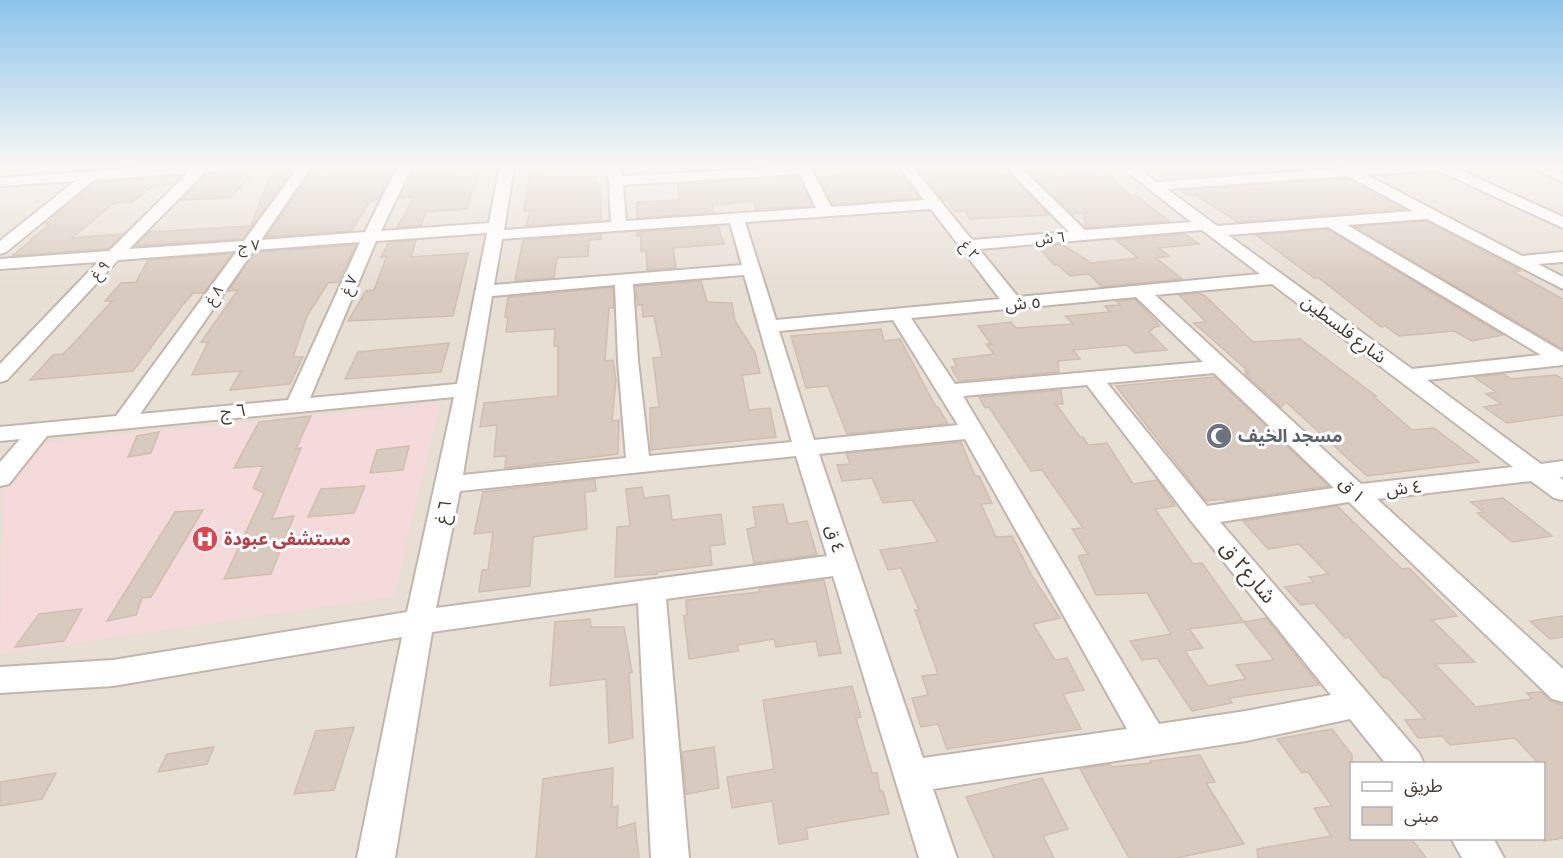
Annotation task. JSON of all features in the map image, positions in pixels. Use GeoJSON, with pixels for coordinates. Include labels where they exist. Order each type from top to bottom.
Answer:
{"type":"FeatureCollection","features":[{"type":"Feature","properties":{"kind":"street"},"geometry":{"type":"LineString","coordinates":[[0,249],[53,206]]}},
{"type":"Feature","properties":{"kind":"street","name":"٩ غ"},"geometry":{"type":"LineString","coordinates":[[0,376],[164,206]]}},
{"type":"Feature","properties":{"kind":"street","name":"٨ غ"},"geometry":{"type":"LineString","coordinates":[[123,422],[277,206]]}},
{"type":"Feature","properties":{"kind":"street","name":"٧ غ"},"geometry":{"type":"LineString","coordinates":[[296,405],[385,206]]}},
{"type":"Feature","properties":{"kind":"street","name":"٦ غ"},"geometry":{"type":"LineString","coordinates":[[376,858],[419,622],[449,484],[501,206]]}},
{"type":"Feature","properties":{"kind":"street"},"geometry":{"type":"LineString","coordinates":[[617,206],[619,226]]}},
{"type":"Feature","properties":{"kind":"street"},"geometry":{"type":"LineString","coordinates":[[823,206],[826,212]]}},
{"type":"Feature","properties":{"kind":"street","name":"٧ ج"},"geometry":{"type":"LineString","coordinates":[[0,264],[370,237],[619,226],[906,206]]}},
{"type":"Feature","properties":{"kind":"street","name":"٢ غ"},"geometry":{"type":"LineString","coordinates":[[936,206],[1014,304]]}},
{"type":"Feature","properties":{"kind":"street"},"geometry":{"type":"LineString","coordinates":[[1052,206],[1082,236]]}},
{"type":"Feature","properties":{"kind":"street","name":"شارع فلسطين"},"geometry":{"type":"LineString","coordinates":[[1180,206],[1563,492]]}},
{"type":"Feature","properties":{"kind":"street"},"geometry":{"type":"LineString","coordinates":[[1415,206],[1563,284]]}},
{"type":"Feature","properties":{"kind":"street"},"geometry":{"type":"LineString","coordinates":[[1526,206],[1563,223]]}},
{"type":"Feature","properties":{"kind":"street","name":"٦ ش"},"geometry":{"type":"LineString","coordinates":[[966,245],[1430,214]]}},
{"type":"Feature","properties":{"kind":"street","name":"٤ ق"},"geometry":{"type":"LineString","coordinates":[[736,218],[805,448],[938,858]]}},
{"type":"Feature","properties":{"kind":"street"},"geometry":{"type":"LineString","coordinates":[[1331,222],[1562,359]]}},
{"type":"Feature","properties":{"kind":"street"},"geometry":{"type":"LineString","coordinates":[[1520,261],[1563,257]]}},
{"type":"Feature","properties":{"kind":"street"},"geometry":{"type":"LineString","coordinates":[[486,291],[752,269]]}},
{"type":"Feature","properties":{"kind":"street","name":"٥ ش"},"geometry":{"type":"LineString","coordinates":[[769,326],[1276,278]]}},
{"type":"Feature","properties":{"kind":"street"},"geometry":{"type":"LineString","coordinates":[[624,280],[628,361],[638,463]]}},
{"type":"Feature","properties":{"kind":"street","name":"١ ق"},"geometry":{"type":"LineString","coordinates":[[1141,292],[1563,689]]}},
{"type":"Feature","properties":{"kind":"street"},"geometry":{"type":"LineString","coordinates":[[899,314],[949,391],[1150,739]]}},
{"type":"Feature","properties":{"kind":"street"},"geometry":{"type":"LineString","coordinates":[[1407,376],[1562,359]]}},
{"type":"Feature","properties":{"kind":"street"},"geometry":{"type":"LineString","coordinates":[[949,391],[1222,366]]}},
{"type":"Feature","properties":{"kind":"street","name":"شارع٢ ق"},"geometry":{"type":"LineString","coordinates":[[1093,379],[1201,516],[1405,762]]}},
{"type":"Feature","properties":{"kind":"street","name":"٦ ج"},"geometry":{"type":"LineString","coordinates":[[0,435],[467,389]]}},
{"type":"Feature","properties":{"kind":"street"},"geometry":{"type":"LineString","coordinates":[[0,478],[39,430]]}},
{"type":"Feature","properties":{"kind":"street"},"geometry":{"type":"LineString","coordinates":[[449,484],[971,430]]}},
{"type":"Feature","properties":{"kind":"street","name":"٤ ش"},"geometry":{"type":"LineString","coordinates":[[1201,516],[1356,493],[1563,469]]}},
{"type":"Feature","properties":{"kind":"street"},"geometry":{"type":"LineString","coordinates":[[0,680],[113,673],[419,622],[843,564]]}},
{"type":"Feature","properties":{"kind":"street"},"geometry":{"type":"LineString","coordinates":[[651,590],[670,858]]}},
{"type":"Feature","properties":{"kind":"street"},"geometry":{"type":"LineString","coordinates":[[912,776],[1246,726],[1358,704]]}},
{"type":"Feature","properties":{"kind":"street"},"geometry":{"type":"LineString","coordinates":[[1471,840],[1485,858]]}},
{"type":"Feature","properties":{"kind":"shaded area"},"geometry":{"type":"Polygon","coordinates":[[[0,206],[1563,206],[1563,858],[0,858],[0,206]]]}},
{"type":"Feature","properties":{"kind":"shaded area","name":"مستشفى عبودة"},"geometry":{"type":"Polygon","coordinates":[[[440,403],[394,597],[0,654],[3,488],[38,443],[440,403]]]}},
{"type":"Feature","properties":{"kind":"building"},"geometry":{"type":"Polygon","coordinates":[[[67,206],[110,206],[72,238],[123,234],[108,249],[12,256],[50,224],[46,224],[67,206]]]}},
{"type":"Feature","properties":{"kind":"building"},"geometry":{"type":"Polygon","coordinates":[[[259,206],[267,206],[243,239],[135,246],[149,232],[251,226],[259,206]]]}},
{"type":"Feature","properties":{"kind":"building"},"geometry":{"type":"Polygon","coordinates":[[[287,206],[367,206],[351,231],[266,237],[287,206]]]}},
{"type":"Feature","properties":{"kind":"building"},"geometry":{"type":"Polygon","coordinates":[[[409,206],[468,206],[467,209],[426,212],[421,226],[397,228],[409,206]]]}},
{"type":"Feature","properties":{"kind":"building"},"geometry":{"type":"Polygon","coordinates":[[[525,206],[601,206],[601,221],[526,226],[530,211],[524,211],[525,206]]]}},
{"type":"Feature","properties":{"kind":"building"},"geometry":{"type":"Polygon","coordinates":[[[637,206],[712,206],[714,213],[637,218],[637,206]]]}},
{"type":"Feature","properties":{"kind":"building"},"geometry":{"type":"Polygon","coordinates":[[[755,206],[812,206],[756,209],[755,206]]]}},
{"type":"Feature","properties":{"kind":"building"},"geometry":{"type":"Polygon","coordinates":[[[951,206],[1040,206],[1049,215],[970,219],[965,211],[955,212],[951,206]]]}},
{"type":"Feature","properties":{"kind":"building"},"geometry":{"type":"Polygon","coordinates":[[[1063,206],[1150,206],[1169,221],[1086,228],[1083,213],[1071,214],[1063,206]]]}},
{"type":"Feature","properties":{"kind":"building"},"geometry":{"type":"Polygon","coordinates":[[[1213,206],[1400,206],[1405,209],[1238,222],[1213,206]]]}},
{"type":"Feature","properties":{"kind":"building"},"geometry":{"type":"Polygon","coordinates":[[[1427,221],[1521,271],[1512,271],[1563,299],[1563,349],[1354,227],[1427,221]]]}},
{"type":"Feature","properties":{"kind":"building"},"geometry":{"type":"Polygon","coordinates":[[[718,226],[724,244],[673,248],[676,268],[647,270],[646,251],[641,251],[641,236],[637,236],[637,232],[718,226]]]}},
{"type":"Feature","properties":{"kind":"building"},"geometry":{"type":"Polygon","coordinates":[[[1327,229],[1503,335],[1472,341],[1454,331],[1399,336],[1385,326],[1381,327],[1319,278],[1314,278],[1256,235],[1327,229]]]}},
{"type":"Feature","properties":{"kind":"building"},"geometry":{"type":"Polygon","coordinates":[[[601,234],[601,239],[589,240],[588,256],[557,258],[554,278],[515,281],[523,240],[601,234]]]}},
{"type":"Feature","properties":{"kind":"building"},"geometry":{"type":"Polygon","coordinates":[[[1185,234],[1199,244],[1159,248],[1169,256],[1156,258],[1182,279],[1102,287],[1089,274],[1070,276],[1058,265],[1054,265],[1038,246],[1062,244],[1091,263],[1138,258],[1116,240],[1185,234]]]}},
{"type":"Feature","properties":{"kind":"building"},"geometry":{"type":"Polygon","coordinates":[[[416,240],[411,257],[468,253],[453,316],[348,321],[366,291],[374,290],[387,256],[381,257],[389,242],[416,240]]]}},
{"type":"Feature","properties":{"kind":"building"},"geometry":{"type":"Polygon","coordinates":[[[356,245],[338,282],[328,283],[307,316],[293,357],[303,357],[290,384],[230,390],[241,371],[192,375],[208,342],[201,342],[238,290],[228,291],[255,252],[356,245]]]}},
{"type":"Feature","properties":{"kind":"building"},"geometry":{"type":"Polygon","coordinates":[[[232,254],[204,293],[193,293],[182,306],[133,371],[30,380],[53,355],[63,354],[74,343],[112,301],[105,301],[121,283],[136,282],[148,260],[232,254]]]}},
{"type":"Feature","properties":{"kind":"building"},"geometry":{"type":"Polygon","coordinates":[[[701,281],[707,302],[732,303],[735,321],[755,352],[760,373],[742,375],[749,410],[770,408],[776,437],[651,450],[650,408],[659,407],[653,358],[662,357],[654,316],[643,317],[642,305],[638,305],[636,286],[701,281]]]}},
{"type":"Feature","properties":{"kind":"building"},"geometry":{"type":"Polygon","coordinates":[[[613,287],[614,308],[609,308],[605,361],[613,360],[616,380],[612,421],[619,420],[618,454],[505,468],[506,456],[494,457],[497,425],[480,427],[484,403],[558,396],[558,346],[554,346],[555,329],[506,332],[508,317],[505,317],[508,297],[613,287]]]}},
{"type":"Feature","properties":{"kind":"building"},"geometry":{"type":"Polygon","coordinates":[[[1198,293],[1205,296],[1253,342],[1300,339],[1376,396],[1373,396],[1412,430],[1434,428],[1479,462],[1367,476],[1286,402],[1281,407],[1245,374],[1248,374],[1245,371],[1248,371],[1194,323],[1206,322],[1179,295],[1198,293]]]}},
{"type":"Feature","properties":{"kind":"building"},"geometry":{"type":"Polygon","coordinates":[[[1135,299],[1160,326],[1149,332],[1167,350],[1135,353],[1127,345],[1073,350],[1080,359],[1058,361],[1059,372],[959,381],[951,367],[957,366],[953,359],[994,354],[986,344],[991,344],[978,326],[1011,322],[1016,328],[1073,324],[1065,316],[1110,312],[1105,306],[1120,305],[1116,301],[1135,299]]]}},
{"type":"Feature","properties":{"kind":"building"},"geometry":{"type":"Polygon","coordinates":[[[881,329],[884,341],[900,339],[936,407],[948,424],[847,434],[828,386],[806,388],[791,336],[881,329]]]}},
{"type":"Feature","properties":{"kind":"building"},"geometry":{"type":"Polygon","coordinates":[[[449,343],[441,372],[345,379],[358,352],[449,343]]]}},
{"type":"Feature","properties":{"kind":"building"},"geometry":{"type":"Polygon","coordinates":[[[1504,374],[1511,379],[1556,375],[1563,379],[1563,415],[1507,423],[1484,407],[1501,404],[1486,394],[1496,392],[1474,377],[1504,374]]]}},
{"type":"Feature","properties":{"kind":"building","name":"مسجد الخيف"},"geometry":{"type":"Polygon","coordinates":[[[1215,377],[1329,486],[1226,501],[1224,499],[1206,501],[1116,386],[1215,377]]]}},
{"type":"Feature","properties":{"kind":"building"},"geometry":{"type":"Polygon","coordinates":[[[1061,390],[1063,404],[1056,404],[1080,437],[1083,437],[1088,445],[1107,443],[1133,484],[1157,480],[1175,506],[1155,509],[1193,564],[1202,563],[1244,622],[1266,618],[1319,685],[1229,698],[1232,703],[1192,711],[1157,658],[1142,660],[1130,641],[1171,634],[1147,593],[1096,595],[1078,556],[1088,554],[1072,529],[1083,528],[1042,470],[1031,471],[989,407],[985,408],[979,397],[1061,390]],[[1244,622],[1189,629],[1203,648],[1185,651],[1208,686],[1246,679],[1236,665],[1274,660],[1244,622]]]}},
{"type":"Feature","properties":{"kind":"building"},"geometry":{"type":"Polygon","coordinates":[[[311,416],[296,449],[301,448],[272,519],[294,516],[271,574],[224,579],[264,493],[253,488],[263,466],[234,468],[259,422],[311,416]]]}},
{"type":"Feature","properties":{"kind":"building"},"geometry":{"type":"Polygon","coordinates":[[[159,432],[151,453],[128,457],[137,436],[159,432]]]}},
{"type":"Feature","properties":{"kind":"building"},"geometry":{"type":"Polygon","coordinates":[[[961,442],[975,476],[979,476],[992,503],[981,504],[996,537],[1012,536],[1032,576],[1060,618],[1033,624],[1055,660],[1067,658],[1084,690],[1063,694],[1081,729],[947,749],[938,724],[921,727],[912,698],[928,695],[922,676],[938,674],[915,610],[919,610],[901,568],[888,570],[880,550],[938,542],[912,500],[883,503],[872,478],[842,481],[837,465],[850,464],[846,453],[961,442]]]}},
{"type":"Feature","properties":{"kind":"building"},"geometry":{"type":"Polygon","coordinates":[[[409,446],[403,470],[370,473],[377,450],[409,446]]]}},
{"type":"Feature","properties":{"kind":"building"},"geometry":{"type":"Polygon","coordinates":[[[595,479],[596,491],[585,492],[587,529],[533,537],[530,586],[479,592],[482,570],[488,570],[493,532],[474,534],[483,492],[595,479]]]}},
{"type":"Feature","properties":{"kind":"building"},"geometry":{"type":"Polygon","coordinates":[[[365,486],[354,513],[308,517],[321,489],[365,486]]]}},
{"type":"Feature","properties":{"kind":"building"},"geometry":{"type":"Polygon","coordinates":[[[642,487],[644,498],[669,495],[672,520],[721,514],[725,544],[710,546],[712,565],[657,572],[657,574],[615,577],[617,527],[630,526],[626,489],[642,487]]]}},
{"type":"Feature","properties":{"kind":"building"},"geometry":{"type":"Polygon","coordinates":[[[1503,498],[1552,536],[1512,542],[1477,513],[1483,512],[1471,502],[1503,498]]]}},
{"type":"Feature","properties":{"kind":"building"},"geometry":{"type":"Polygon","coordinates":[[[783,504],[788,524],[807,521],[817,555],[754,563],[747,529],[756,527],[753,507],[783,504]]]}},
{"type":"Feature","properties":{"kind":"building"},"geometry":{"type":"Polygon","coordinates":[[[1337,506],[1402,569],[1409,568],[1457,616],[1432,620],[1475,662],[1435,664],[1476,707],[1532,699],[1527,693],[1541,692],[1550,701],[1563,705],[1563,838],[1544,841],[1545,762],[1537,762],[1515,738],[1450,745],[1442,736],[1418,738],[1405,720],[1425,719],[1388,678],[1384,678],[1349,637],[1345,638],[1314,603],[1301,605],[1285,587],[1314,582],[1309,577],[1328,574],[1299,544],[1268,549],[1243,521],[1337,506]]]}},
{"type":"Feature","properties":{"kind":"building"},"geometry":{"type":"Polygon","coordinates":[[[203,510],[151,597],[142,598],[136,615],[107,621],[175,512],[203,510]]]}},
{"type":"Feature","properties":{"kind":"building"},"geometry":{"type":"Polygon","coordinates":[[[824,580],[841,653],[819,656],[816,641],[776,647],[774,639],[737,645],[739,651],[689,659],[684,616],[687,615],[686,600],[760,592],[759,588],[824,580]]]}},
{"type":"Feature","properties":{"kind":"building"},"geometry":{"type":"Polygon","coordinates":[[[82,609],[64,641],[15,647],[39,614],[82,609]]]}},
{"type":"Feature","properties":{"kind":"building"},"geometry":{"type":"Polygon","coordinates":[[[1563,616],[1563,637],[1550,639],[1530,621],[1563,616]]]}},
{"type":"Feature","properties":{"kind":"building"},"geometry":{"type":"Polygon","coordinates":[[[590,619],[591,627],[624,627],[632,672],[629,673],[633,738],[609,743],[606,679],[550,686],[555,622],[590,619]]]}},
{"type":"Feature","properties":{"kind":"building"},"geometry":{"type":"Polygon","coordinates":[[[852,686],[861,717],[856,718],[872,773],[877,773],[880,791],[883,791],[889,814],[806,828],[808,839],[779,844],[772,801],[732,808],[727,777],[774,769],[763,700],[852,686]]]}},
{"type":"Feature","properties":{"kind":"building"},"geometry":{"type":"Polygon","coordinates":[[[354,727],[334,790],[294,794],[316,731],[354,727]]]}},
{"type":"Feature","properties":{"kind":"building"},"geometry":{"type":"Polygon","coordinates":[[[1332,729],[1352,755],[1352,762],[1350,762],[1350,840],[1412,840],[1426,858],[1258,858],[1257,849],[1331,836],[1314,808],[1332,806],[1308,772],[1302,773],[1277,739],[1332,729]]]}},
{"type":"Feature","properties":{"kind":"building"},"geometry":{"type":"Polygon","coordinates":[[[214,747],[207,764],[158,772],[167,754],[214,747]]]}},
{"type":"Feature","properties":{"kind":"building"},"geometry":{"type":"Polygon","coordinates":[[[714,747],[719,788],[686,794],[682,752],[714,747]]]}},
{"type":"Feature","properties":{"kind":"building"},"geometry":{"type":"Polygon","coordinates":[[[1200,755],[1215,782],[1206,783],[1244,844],[1176,858],[1129,858],[1080,769],[1110,764],[1111,767],[1151,763],[1150,761],[1200,755]]]}},
{"type":"Feature","properties":{"kind":"building"},"geometry":{"type":"Polygon","coordinates":[[[613,768],[612,807],[618,806],[617,828],[635,823],[639,858],[536,858],[543,779],[613,768]]]}},
{"type":"Feature","properties":{"kind":"building"},"geometry":{"type":"Polygon","coordinates":[[[56,773],[42,799],[0,806],[0,782],[56,773]]]}},
{"type":"Feature","properties":{"kind":"building"},"geometry":{"type":"Polygon","coordinates":[[[1042,778],[1068,829],[1043,836],[1054,858],[994,858],[966,797],[1042,778]]]}},
{"type":"Feature","properties":{"kind":"place","name":"مسجد الخيف"},"geometry":{"type":"Point","coordinates":[1219,436]}},
{"type":"Feature","properties":{"kind":"place","name":"مستشفى عبودة"},"geometry":{"type":"Point","coordinates":[205,539]}}]}
